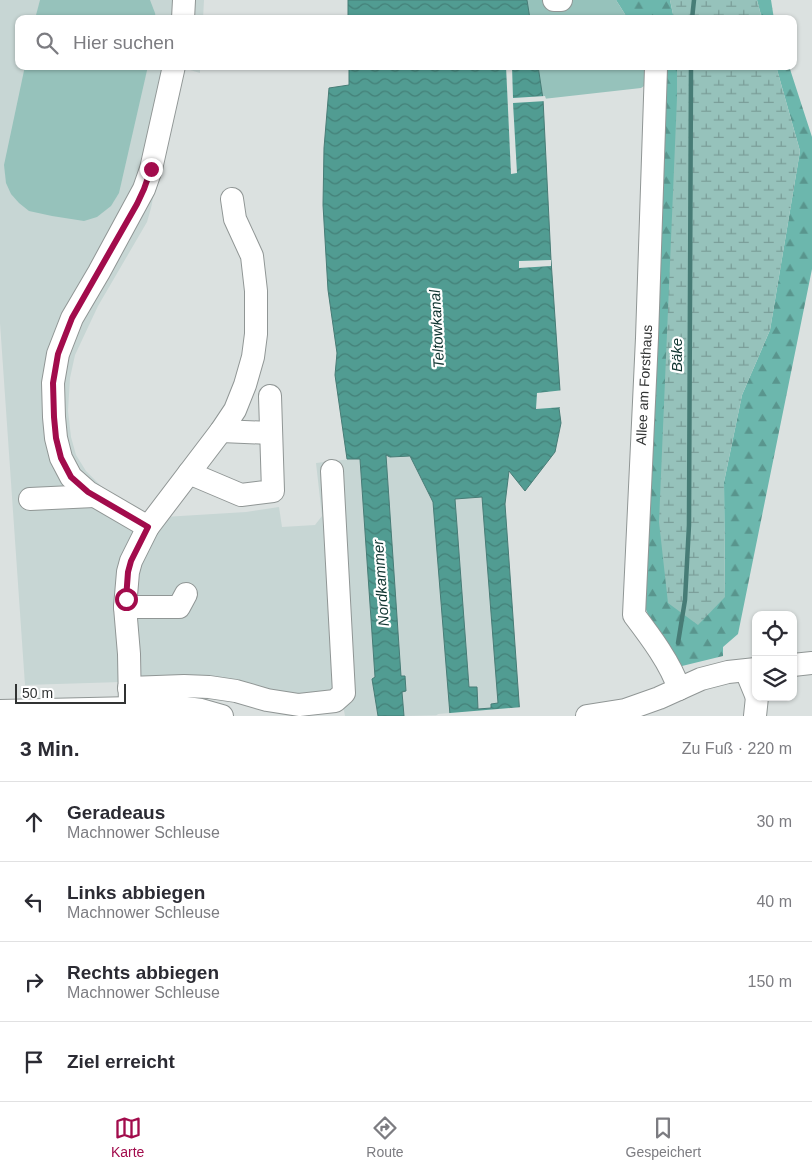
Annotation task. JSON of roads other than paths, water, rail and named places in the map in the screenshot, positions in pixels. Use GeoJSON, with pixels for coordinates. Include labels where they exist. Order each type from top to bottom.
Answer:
{"type":"FeatureCollection","features":[{"type":"Feature","properties":{"kind":"street"},"geometry":{"type":"LineString","coordinates":[[183,15],[184,0]]}},
{"type":"Feature","properties":{"kind":"street"},"geometry":{"type":"LineString","coordinates":[[554,0],[561,0]]}},
{"type":"Feature","properties":{"kind":"street"},"geometry":{"type":"LineString","coordinates":[[148,527],[94,496],[71,477],[61,458],[56,438],[53,383],[58,354],[72,318],[144,189],[151,169],[173,70]]}},
{"type":"Feature","properties":{"kind":"street","name":"Allee am Forsthaus"},"geometry":{"type":"LineString","coordinates":[[656,70],[646,366],[632,623],[650,636],[679,688]]}},
{"type":"Feature","properties":{"kind":"street"},"geometry":{"type":"LineString","coordinates":[[130,698],[125,607],[128,572],[131,561],[148,527],[235,410],[245,385],[252,357],[256,334],[256,291],[252,256],[235,219],[232,198]]}},
{"type":"Feature","properties":{"kind":"street"},"geometry":{"type":"LineString","coordinates":[[189,473],[241,496],[273,491],[270,396]]}},
{"type":"Feature","properties":{"kind":"street"},"geometry":{"type":"LineString","coordinates":[[221,431],[271,433]]}},
{"type":"Feature","properties":{"kind":"street"},"geometry":{"type":"LineString","coordinates":[[0,711],[77,712],[184,686],[209,687],[299,705],[335,702],[344,693],[332,470]]}},
{"type":"Feature","properties":{"kind":"street"},"geometry":{"type":"LineString","coordinates":[[30,499],[94,496]]}},
{"type":"Feature","properties":{"kind":"street"},"geometry":{"type":"LineString","coordinates":[[125,607],[179,607],[186,594]]}},
{"type":"Feature","properties":{"kind":"street"},"geometry":{"type":"LineString","coordinates":[[797,665],[812,663]]}},
{"type":"Feature","properties":{"kind":"street"},"geometry":{"type":"LineString","coordinates":[[587,716],[625,710],[659,698],[701,679],[728,672],[752,669],[749,678],[752,686]]}},
{"type":"Feature","properties":{"kind":"street"},"geometry":{"type":"LineString","coordinates":[[130,698],[201,710],[219,715]]}},
{"type":"Feature","properties":{"kind":"street"},"geometry":{"type":"LineString","coordinates":[[755,716],[756,701]]}},
{"type":"Feature","properties":{"kind":"water"},"geometry":{"type":"Polygon","coordinates":[[[348,0],[527,0],[529,15],[348,15],[348,0]]]}},
{"type":"Feature","properties":{"kind":"water"},"geometry":{"type":"Polygon","coordinates":[[[349,70],[539,70],[543,99],[561,423],[555,452],[525,491],[509,471],[505,504],[520,716],[450,715],[433,502],[410,456],[390,457],[386,455],[401,676],[405,676],[406,691],[402,692],[404,716],[378,716],[372,679],[375,677],[360,459],[347,459],[335,375],[337,353],[328,290],[323,205],[324,148],[329,88],[349,85],[349,70]],[[482,497],[455,499],[469,687],[477,687],[478,709],[491,708],[491,704],[498,703],[482,497]]]}},
{"type":"Feature","properties":{"kind":"waterway","name":"Bäke"},"geometry":{"type":"LineString","coordinates":[[692,15],[694,0]]}},
{"type":"Feature","properties":{"kind":"waterway","name":"Bäke"},"geometry":{"type":"LineString","coordinates":[[678,643],[685,600],[689,525],[691,70]]}},
{"type":"Feature","properties":{"kind":"water label","name":"Teltowkanal"},"geometry":{"type":"Point","coordinates":[437,329]}},
{"type":"Feature","properties":{"kind":"water label","name":"Nordkammer"},"geometry":{"type":"Point","coordinates":[381,583]}}]}
